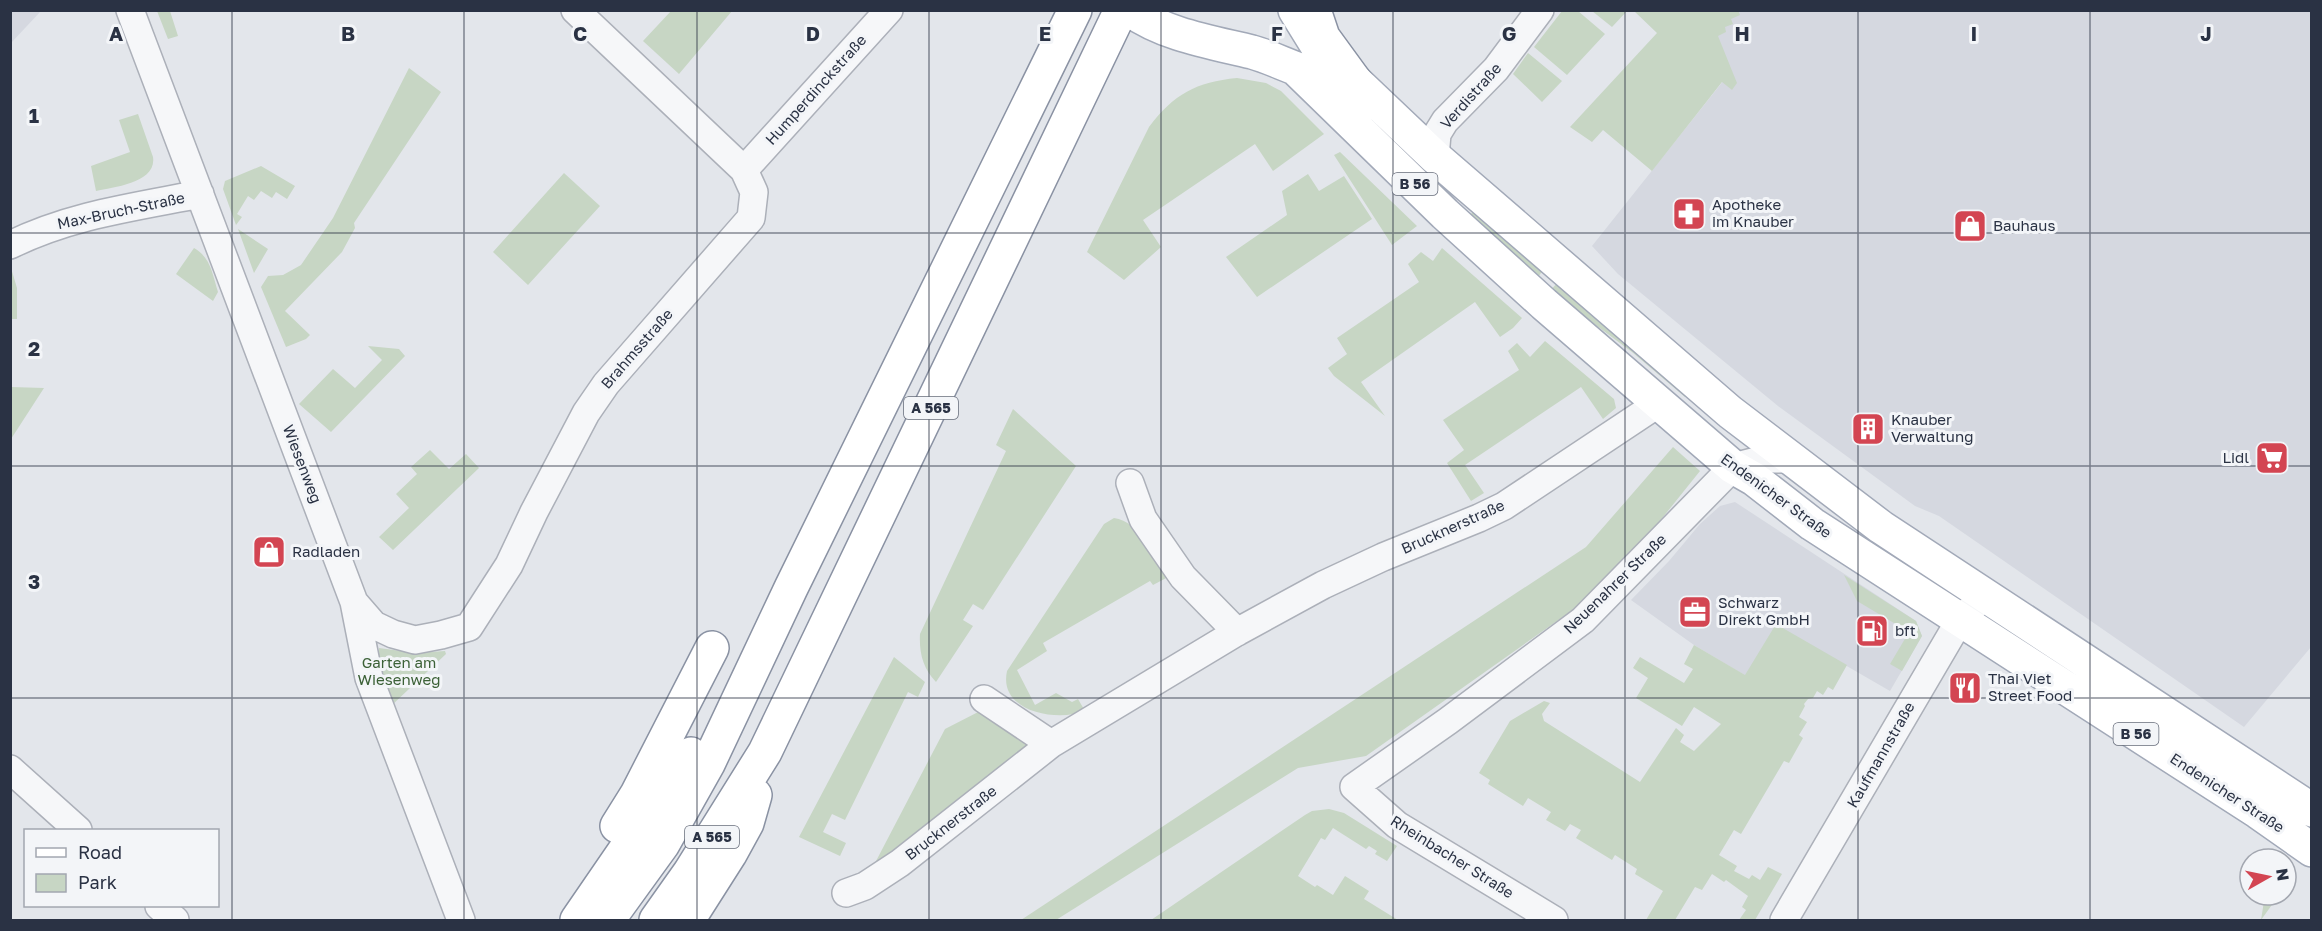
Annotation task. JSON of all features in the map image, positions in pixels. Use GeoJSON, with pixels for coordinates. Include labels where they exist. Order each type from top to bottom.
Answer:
{"type":"FeatureCollection","features":[{"type":"Feature","properties":{"kind":"main road","name":"A 565"},"geometry":{"type":"LineString","coordinates":[[608,921],[663,843],[708,764],[791,588],[1075,10]]}},
{"type":"Feature","properties":{"kind":"main road","name":"A 565"},"geometry":{"type":"LineString","coordinates":[[656,921],[690,872],[765,752],[1121,10]]}},
{"type":"Feature","properties":{"kind":"main road","name":"Endenicher Straße"},"geometry":{"type":"LineString","coordinates":[[1295,10],[1316,44],[1435,157],[1730,412],[1881,527],[2312,810]]}},
{"type":"Feature","properties":{"kind":"main road"},"geometry":{"type":"LineString","coordinates":[[1314,10],[1323,37],[1358,85]]}},
{"type":"Feature","properties":{"kind":"main road","name":"Endenicher Straße"},"geometry":{"type":"LineString","coordinates":[[1144,17],[1189,37],[1272,59],[1297,70],[1358,85]]}},
{"type":"Feature","properties":{"kind":"main road","name":"Endenicher Straße"},"geometry":{"type":"LineString","coordinates":[[1297,70],[1445,214],[1544,304],[1733,467],[1754,479],[1812,524],[2258,812],[2312,850]]}},
{"type":"Feature","properties":{"kind":"main road"},"geometry":{"type":"LineString","coordinates":[[577,921],[682,769],[791,588]]}},
{"type":"Feature","properties":{"kind":"main road"},"geometry":{"type":"LineString","coordinates":[[556,921],[637,794],[712,648]]}},
{"type":"Feature","properties":{"kind":"main road"},"geometry":{"type":"LineString","coordinates":[[688,921],[747,823],[765,752]]}},
{"type":"Feature","properties":{"kind":"street","name":"Wiesenweg"},"geometry":{"type":"LineString","coordinates":[[130,10],[354,602],[369,678],[461,921]]}},
{"type":"Feature","properties":{"kind":"street","name":"Brahmsstraße"},"geometry":{"type":"LineString","coordinates":[[354,602],[374,625],[393,634],[415,640],[469,627],[510,565],[534,512],[586,413],[606,384],[751,218],[754,192],[744,170],[575,10]]}},
{"type":"Feature","properties":{"kind":"street","name":"Humperdinckstraße"},"geometry":{"type":"LineString","coordinates":[[744,170],[889,10]]}},
{"type":"Feature","properties":{"kind":"street","name":"Verdistraße"},"geometry":{"type":"LineString","coordinates":[[1435,157],[1437,134],[1445,121],[1496,69],[1540,10]]}},
{"type":"Feature","properties":{"kind":"street","name":"Max-Bruch-Straße"},"geometry":{"type":"LineString","coordinates":[[10,245],[41,230],[80,217],[200,194]]}},
{"type":"Feature","properties":{"kind":"street","name":"Brucknerstraße"},"geometry":{"type":"LineString","coordinates":[[846,893],[865,886],[900,863],[1052,744],[1237,632],[1323,585],[1504,506],[1659,403]]}},
{"type":"Feature","properties":{"kind":"street"},"geometry":{"type":"LineString","coordinates":[[1733,467],[1764,459],[1790,459]]}},
{"type":"Feature","properties":{"kind":"street","name":"Neuenahrer Straße"},"geometry":{"type":"LineString","coordinates":[[1354,787],[1448,721],[1582,620],[1733,467]]}},
{"type":"Feature","properties":{"kind":"street"},"geometry":{"type":"LineString","coordinates":[[1130,483],[1143,519],[1183,577],[1237,632]]}},
{"type":"Feature","properties":{"kind":"street","name":"Kaufmannstraße"},"geometry":{"type":"LineString","coordinates":[[1784,921],[1960,620],[1985,595]]}},
{"type":"Feature","properties":{"kind":"street"},"geometry":{"type":"LineString","coordinates":[[984,699],[1052,744]]}},
{"type":"Feature","properties":{"kind":"street"},"geometry":{"type":"LineString","coordinates":[[10,769],[76,829]]}},
{"type":"Feature","properties":{"kind":"street","name":"Rheinbacher Straße"},"geometry":{"type":"LineString","coordinates":[[1354,787],[1397,825],[1554,921]]}},
{"type":"Feature","properties":{"kind":"street"},"geometry":{"type":"LineString","coordinates":[[160,907],[176,921]]}},
{"type":"Feature","properties":{"kind":"shaded area"},"geometry":{"type":"Polygon","coordinates":[[[10,11],[41,11],[11,43],[10,11]]]}},
{"type":"Feature","properties":{"kind":"shaded area"},"geometry":{"type":"Polygon","coordinates":[[[1726,11],[2311,11],[2311,647],[2244,727],[1939,516],[1915,506],[1778,406],[1618,274],[1592,246],[1728,75],[1698,46],[1726,11]]]}},
{"type":"Feature","properties":{"kind":"shaded area"},"geometry":{"type":"Polygon","coordinates":[[[1735,502],[1916,621],[1922,636],[1890,691],[1793,635],[1761,685],[1694,645],[1631,600],[1669,561],[1700,524],[1720,506],[1735,502]]]}},
{"type":"Feature","properties":{"kind":"green space"},"geometry":{"type":"Polygon","coordinates":[[[1738,10],[1740,15],[1731,19],[1733,24],[1725,27],[1726,32],[1718,36],[1737,83],[1732,90],[1722,82],[1652,171],[1603,130],[1592,142],[1570,127],[1657,33],[1634,11],[1738,10]]]}},
{"type":"Feature","properties":{"kind":"green space"},"geometry":{"type":"Polygon","coordinates":[[[157,11],[170,11],[178,36],[168,39],[157,11]]]}},
{"type":"Feature","properties":{"kind":"green space"},"geometry":{"type":"Polygon","coordinates":[[[671,11],[732,11],[679,74],[643,41],[671,11]]]}},
{"type":"Feature","properties":{"kind":"green space"},"geometry":{"type":"Polygon","coordinates":[[[1562,11],[1578,11],[1605,34],[1567,75],[1534,47],[1562,11]]]}},
{"type":"Feature","properties":{"kind":"green space"},"geometry":{"type":"Polygon","coordinates":[[[1592,11],[1627,11],[1612,27],[1592,11]]]}},
{"type":"Feature","properties":{"kind":"green space"},"geometry":{"type":"Polygon","coordinates":[[[1528,53],[1562,81],[1542,102],[1513,74],[1528,53]]]}},
{"type":"Feature","properties":{"kind":"green space"},"geometry":{"type":"Polygon","coordinates":[[[409,68],[441,92],[354,223],[355,228],[342,252],[285,311],[310,335],[286,347],[261,287],[268,276],[283,275],[301,265],[333,218],[409,68]]]}},
{"type":"Feature","properties":{"kind":"green space"},"geometry":{"type":"Polygon","coordinates":[[[1237,78],[1266,83],[1281,91],[1324,134],[1273,171],[1255,144],[1143,220],[1161,247],[1124,280],[1087,252],[1149,127],[1168,106],[1187,92],[1209,83],[1237,78]]]}},
{"type":"Feature","properties":{"kind":"green space"},"geometry":{"type":"Polygon","coordinates":[[[138,114],[153,157],[152,166],[148,173],[133,182],[96,191],[91,166],[130,152],[119,120],[138,114]]]}},
{"type":"Feature","properties":{"kind":"green space"},"geometry":{"type":"Polygon","coordinates":[[[1340,152],[1417,226],[1392,245],[1334,155],[1340,152]]]}},
{"type":"Feature","properties":{"kind":"green space"},"geometry":{"type":"Polygon","coordinates":[[[261,166],[295,186],[287,199],[276,192],[272,198],[261,191],[254,200],[248,196],[237,214],[242,217],[236,225],[223,189],[225,181],[261,166]]]}},
{"type":"Feature","properties":{"kind":"green space"},"geometry":{"type":"Polygon","coordinates":[[[564,173],[600,206],[528,285],[493,252],[564,173]]]}},
{"type":"Feature","properties":{"kind":"green space"},"geometry":{"type":"Polygon","coordinates":[[[1308,174],[1319,191],[1344,176],[1372,219],[1257,297],[1226,257],[1287,215],[1282,191],[1308,174]]]}},
{"type":"Feature","properties":{"kind":"green space"},"geometry":{"type":"Polygon","coordinates":[[[1474,210],[1543,270],[1536,280],[1468,218],[1474,210]]]}},
{"type":"Feature","properties":{"kind":"green space"},"geometry":{"type":"Polygon","coordinates":[[[238,229],[268,249],[254,273],[238,229]]]}},
{"type":"Feature","properties":{"kind":"green space"},"geometry":{"type":"Polygon","coordinates":[[[194,248],[204,256],[212,272],[218,292],[213,301],[176,274],[194,248]]]}},
{"type":"Feature","properties":{"kind":"green space"},"geometry":{"type":"Polygon","coordinates":[[[1442,248],[1522,318],[1500,337],[1475,302],[1361,382],[1385,416],[1334,376],[1328,368],[1347,354],[1337,338],[1419,282],[1408,264],[1421,252],[1433,261],[1442,248]]]}},
{"type":"Feature","properties":{"kind":"green space"},"geometry":{"type":"Polygon","coordinates":[[[11,268],[17,288],[17,319],[11,319],[11,268]]]}},
{"type":"Feature","properties":{"kind":"green space"},"geometry":{"type":"Polygon","coordinates":[[[1558,282],[1690,392],[1685,397],[1632,352],[1550,291],[1558,282]]]}},
{"type":"Feature","properties":{"kind":"green space"},"geometry":{"type":"Polygon","coordinates":[[[1545,341],[1614,399],[1616,408],[1603,419],[1581,387],[1465,465],[1484,493],[1471,501],[1447,463],[1464,450],[1443,420],[1519,370],[1508,351],[1517,343],[1530,357],[1545,341]]]}},
{"type":"Feature","properties":{"kind":"green space"},"geometry":{"type":"Polygon","coordinates":[[[368,346],[399,349],[405,356],[331,432],[299,404],[333,369],[355,388],[382,360],[368,346]]]}},
{"type":"Feature","properties":{"kind":"green space"},"geometry":{"type":"Polygon","coordinates":[[[10,387],[44,388],[11,439],[10,387]]]}},
{"type":"Feature","properties":{"kind":"green space"},"geometry":{"type":"Polygon","coordinates":[[[1013,409],[1076,466],[983,610],[973,604],[963,620],[973,626],[936,682],[923,660],[920,634],[1006,451],[996,445],[1013,409]]]}},
{"type":"Feature","properties":{"kind":"green space"},"geometry":{"type":"Polygon","coordinates":[[[1673,447],[1700,471],[1643,542],[1574,609],[1366,756],[1298,768],[1056,920],[1021,920],[1586,547],[1673,447]]]}},
{"type":"Feature","properties":{"kind":"green space"},"geometry":{"type":"Polygon","coordinates":[[[430,450],[449,469],[466,454],[479,468],[393,550],[379,537],[409,508],[396,494],[417,474],[411,467],[430,450]]]}},
{"type":"Feature","properties":{"kind":"green space"},"geometry":{"type":"Polygon","coordinates":[[[1114,518],[1132,526],[1139,533],[1170,576],[1153,585],[1150,581],[1043,643],[1047,651],[1017,670],[1035,705],[1056,693],[1072,702],[1078,699],[1085,711],[1060,715],[1046,714],[1020,705],[1011,696],[1007,685],[1007,671],[1104,524],[1114,518]]]}},
{"type":"Feature","properties":{"kind":"green space"},"geometry":{"type":"Polygon","coordinates":[[[1844,575],[1916,621],[1922,636],[1902,671],[1890,664],[1909,632],[1857,601],[1844,575]]]}},
{"type":"Feature","properties":{"kind":"green space"},"geometry":{"type":"Polygon","coordinates":[[[1776,624],[1847,665],[1833,690],[1828,687],[1823,695],[1817,691],[1813,698],[1808,699],[1804,704],[1799,717],[1807,722],[1799,735],[1803,738],[1789,763],[1784,761],[1741,834],[1734,830],[1719,855],[1737,866],[1734,871],[1749,879],[1752,875],[1760,880],[1768,867],[1782,874],[1755,920],[1739,920],[1746,910],[1742,907],[1748,896],[1726,880],[1724,882],[1712,874],[1702,890],[1695,887],[1675,920],[1646,920],[1663,891],[1635,874],[1637,869],[1615,855],[1612,860],[1576,838],[1581,830],[1570,824],[1565,831],[1546,820],[1551,812],[1528,798],[1523,806],[1488,784],[1490,780],[1479,773],[1510,721],[1544,701],[1550,703],[1542,714],[1544,721],[1640,782],[1676,728],[1684,735],[1680,742],[1694,751],[1721,724],[1694,707],[1682,726],[1636,698],[1648,678],[1633,668],[1640,657],[1684,683],[1693,669],[1684,664],[1694,645],[1745,675],[1776,624]]]}},
{"type":"Feature","properties":{"kind":"green space","name":"Garten am Wiesenweg"},"geometry":{"type":"Polygon","coordinates":[[[379,648],[416,653],[445,651],[446,654],[391,706],[379,676],[379,648]]]}},
{"type":"Feature","properties":{"kind":"green space"},"geometry":{"type":"Polygon","coordinates":[[[894,657],[925,682],[918,697],[908,692],[845,820],[832,814],[823,832],[846,843],[840,856],[799,837],[894,657]]]}},
{"type":"Feature","properties":{"kind":"green space"},"geometry":{"type":"Polygon","coordinates":[[[984,709],[1035,746],[895,856],[875,863],[945,729],[984,709]]]}},
{"type":"Feature","properties":{"kind":"green space"},"geometry":{"type":"Polygon","coordinates":[[[1329,809],[1344,813],[1397,846],[1387,861],[1375,854],[1377,851],[1369,846],[1366,849],[1333,828],[1325,840],[1321,838],[1298,876],[1333,895],[1345,876],[1369,891],[1364,899],[1398,920],[1151,920],[1305,815],[1312,811],[1329,809]]]}},
{"type":"Feature","properties":{"kind":"green space"},"geometry":{"type":"Polygon","coordinates":[[[2263,907],[2270,907],[2261,920],[2263,907]]]}},
{"type":"Feature","properties":{"kind":"place","name":"Apotheke im Knauber"},"geometry":{"type":"Point","coordinates":[1689,214]}},
{"type":"Feature","properties":{"kind":"place","name":"Bauhaus"},"geometry":{"type":"Point","coordinates":[1970,226]}},
{"type":"Feature","properties":{"kind":"place","name":"Knauber Verwaltung"},"geometry":{"type":"Point","coordinates":[1868,429]}},
{"type":"Feature","properties":{"kind":"place","name":"Lidl"},"geometry":{"type":"Point","coordinates":[2272,458]}},
{"type":"Feature","properties":{"kind":"place","name":"Radladen"},"geometry":{"type":"Point","coordinates":[269,552]}},
{"type":"Feature","properties":{"kind":"place","name":"Schwarz Direkt GmbH"},"geometry":{"type":"Point","coordinates":[1695,612]}},
{"type":"Feature","properties":{"kind":"place","name":"bft"},"geometry":{"type":"Point","coordinates":[1872,631]}},
{"type":"Feature","properties":{"kind":"place","name":"Thai Viet Street Food"},"geometry":{"type":"Point","coordinates":[1965,688]}}]}
